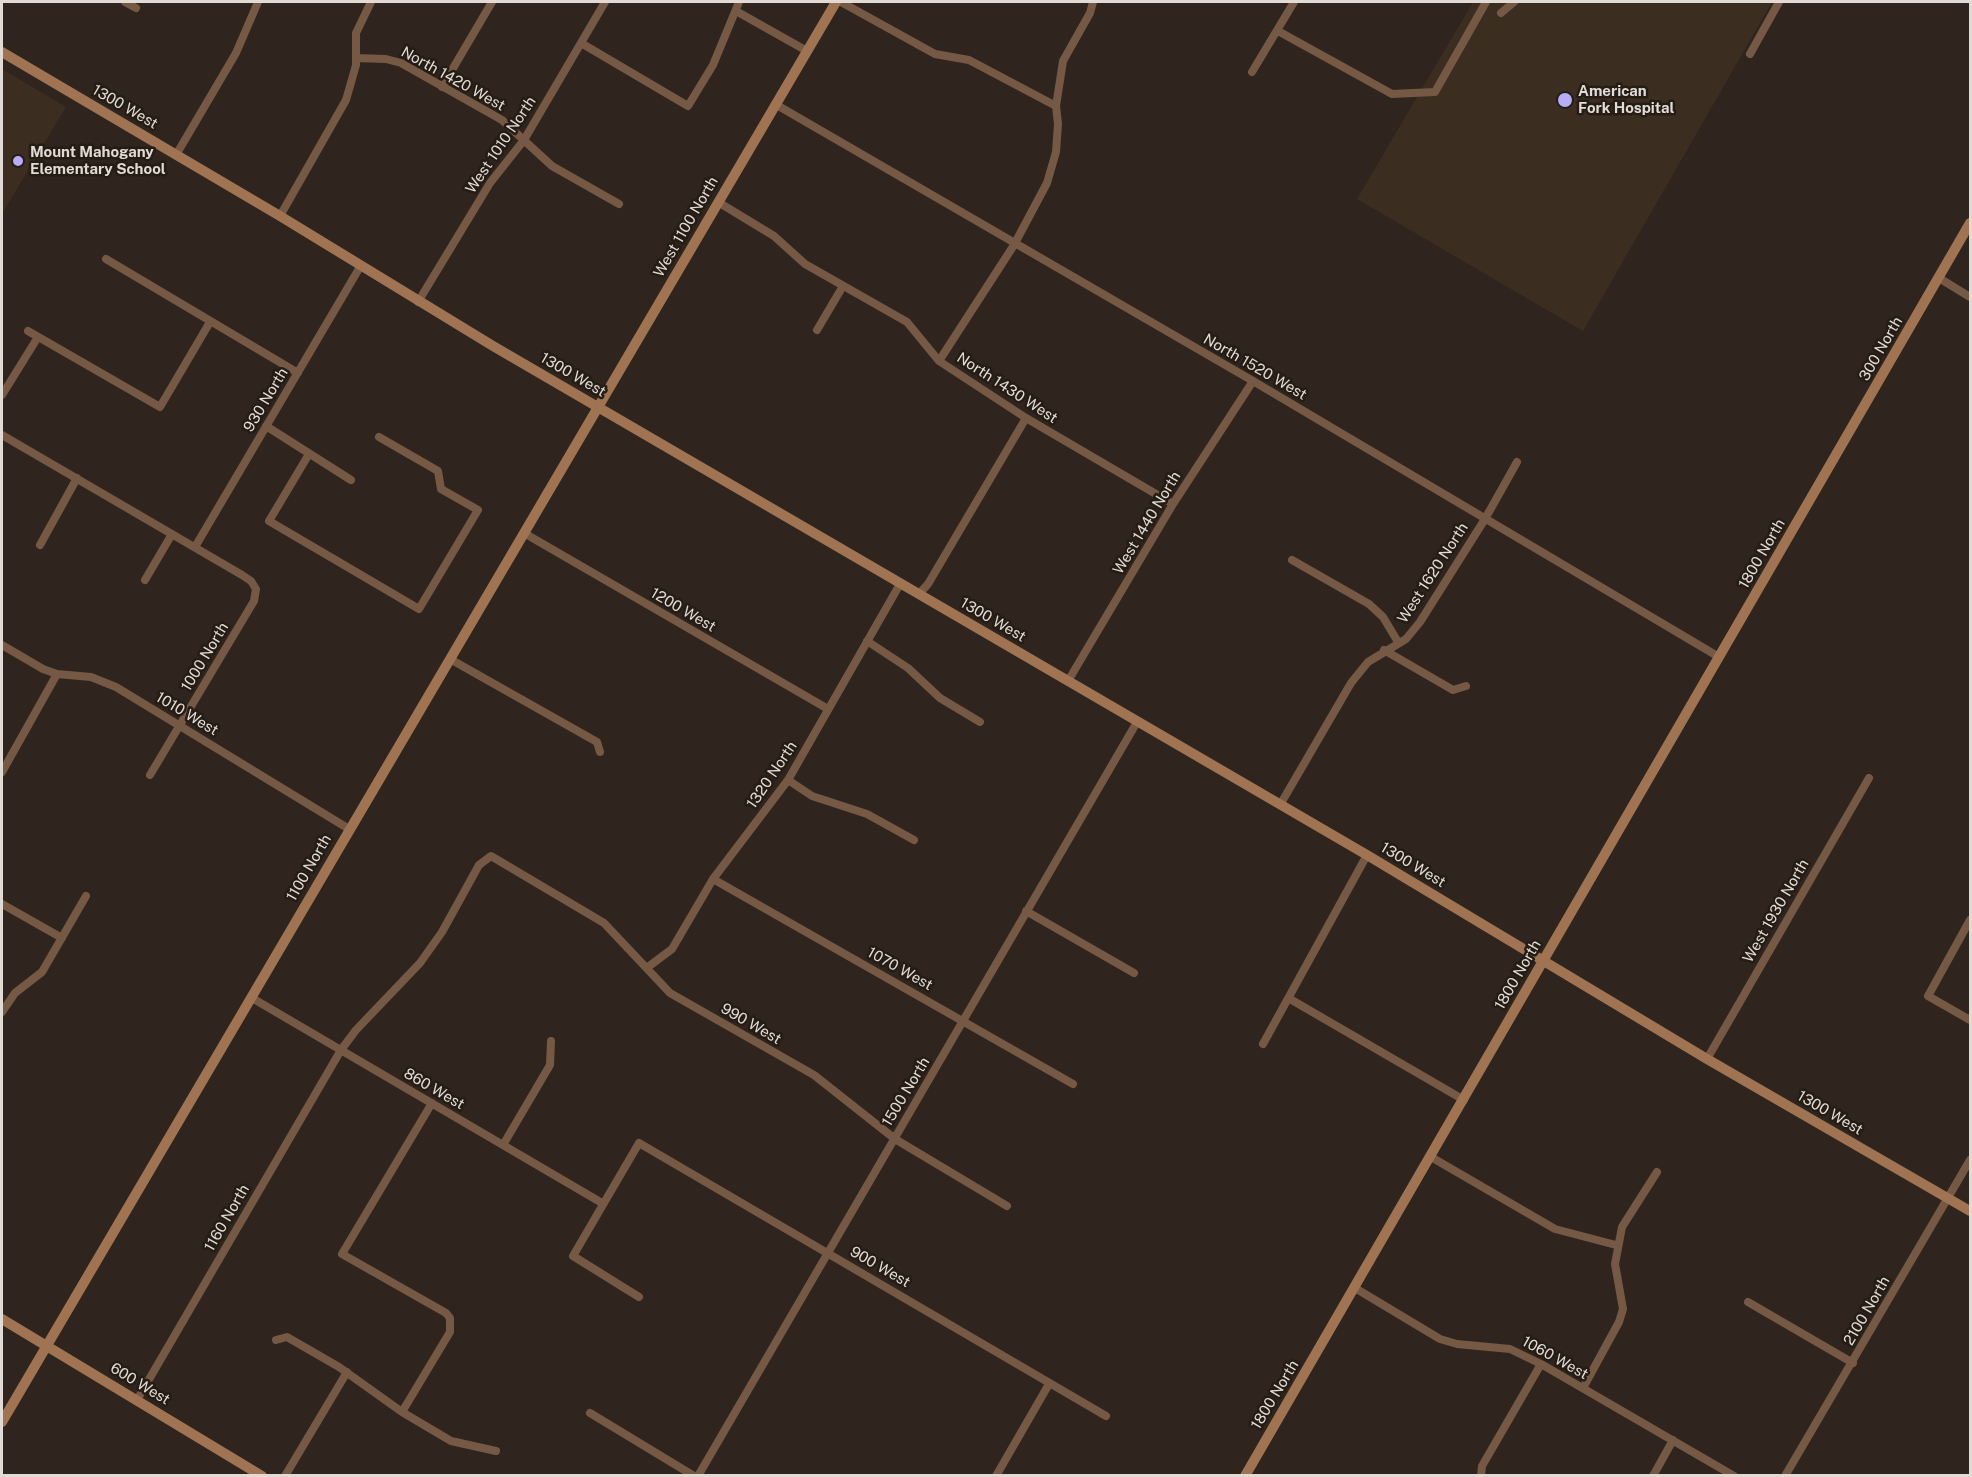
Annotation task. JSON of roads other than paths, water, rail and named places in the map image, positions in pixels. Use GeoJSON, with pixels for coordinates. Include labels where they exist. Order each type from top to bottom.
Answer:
{"type":"FeatureCollection","features":[{"type":"Feature","properties":{"kind":"street"},"geometry":{"type":"LineString","coordinates":[[125,2],[136,8]]}},
{"type":"Feature","properties":{"kind":"street"},"geometry":{"type":"LineString","coordinates":[[176,155],[236,53],[258,2]]}},
{"type":"Feature","properties":{"kind":"street"},"geometry":{"type":"LineString","coordinates":[[442,87],[492,2]]}},
{"type":"Feature","properties":{"kind":"street","name":"West 1010 North"},"geometry":{"type":"LineString","coordinates":[[418,302],[490,183],[524,140],[605,2]]}},
{"type":"Feature","properties":{"kind":"street"},"geometry":{"type":"LineString","coordinates":[[580,43],[688,106],[713,65],[740,2]]}},
{"type":"Feature","properties":{"kind":"street","name":"West 1100 North"},"geometry":{"type":"LineString","coordinates":[[562,469],[836,2]]}},
{"type":"Feature","properties":{"kind":"street"},"geometry":{"type":"LineString","coordinates":[[841,2],[935,54],[969,60],[1056,106]]}},
{"type":"Feature","properties":{"kind":"street"},"geometry":{"type":"LineString","coordinates":[[939,361],[1014,244],[1047,183],[1056,152],[1058,124],[1056,106],[1063,61],[1090,13],[1093,2]]}},
{"type":"Feature","properties":{"kind":"street"},"geometry":{"type":"LineString","coordinates":[[1252,72],[1294,2]]}},
{"type":"Feature","properties":{"kind":"street"},"geometry":{"type":"LineString","coordinates":[[1278,31],[1392,94],[1435,92],[1486,2]]}},
{"type":"Feature","properties":{"kind":"street"},"geometry":{"type":"LineString","coordinates":[[1501,13],[1514,2]]}},
{"type":"Feature","properties":{"kind":"street"},"geometry":{"type":"LineString","coordinates":[[1750,54],[1779,2]]}},
{"type":"Feature","properties":{"kind":"street"},"geometry":{"type":"LineString","coordinates":[[280,216],[346,100],[356,65],[356,33],[367,3]]}},
{"type":"Feature","properties":{"kind":"street"},"geometry":{"type":"LineString","coordinates":[[736,11],[807,51]]}},
{"type":"Feature","properties":{"kind":"street","name":"1300 West"},"geometry":{"type":"LineString","coordinates":[[2,52],[598,408],[1367,855],[1707,1059],[1971,1211]]}},
{"type":"Feature","properties":{"kind":"street","name":"North 1420 West"},"geometry":{"type":"LineString","coordinates":[[356,58],[386,59],[401,63],[502,120],[552,166],[620,204]]}},
{"type":"Feature","properties":{"kind":"street","name":"North 1520 West"},"geometry":{"type":"LineString","coordinates":[[775,104],[1253,381],[1719,657]]}},
{"type":"Feature","properties":{"kind":"street","name":"North 1430 West"},"geometry":{"type":"LineString","coordinates":[[718,202],[774,236],[805,264],[907,322],[939,361],[1026,418],[1173,504]]}},
{"type":"Feature","properties":{"kind":"street","name":"300 North"},"geometry":{"type":"LineString","coordinates":[[1818,489],[1971,224]]}},
{"type":"Feature","properties":{"kind":"street"},"geometry":{"type":"LineString","coordinates":[[106,259],[298,374]]}},
{"type":"Feature","properties":{"kind":"street","name":"930 North"},"geometry":{"type":"LineString","coordinates":[[195,547],[360,267]]}},
{"type":"Feature","properties":{"kind":"street"},"geometry":{"type":"LineString","coordinates":[[1939,278],[1971,297]]}},
{"type":"Feature","properties":{"kind":"street"},"geometry":{"type":"LineString","coordinates":[[817,330],[843,286]]}},
{"type":"Feature","properties":{"kind":"street"},"geometry":{"type":"LineString","coordinates":[[28,331],[160,407],[210,322]]}},
{"type":"Feature","properties":{"kind":"street"},"geometry":{"type":"LineString","coordinates":[[2,395],[38,337]]}},
{"type":"Feature","properties":{"kind":"street","name":"West 1440 North"},"geometry":{"type":"LineString","coordinates":[[1068,681],[1173,504],[1253,381]]}},
{"type":"Feature","properties":{"kind":"street"},"geometry":{"type":"LineString","coordinates":[[919,594],[928,584],[1026,418]]}},
{"type":"Feature","properties":{"kind":"street"},"geometry":{"type":"LineString","coordinates":[[266,426],[351,480]]}},
{"type":"Feature","properties":{"kind":"street","name":"1000 North"},"geometry":{"type":"LineString","coordinates":[[2,435],[222,563],[251,581],[256,589],[254,601],[150,775]]}},
{"type":"Feature","properties":{"kind":"street"},"geometry":{"type":"LineString","coordinates":[[309,454],[269,521],[419,609],[478,510],[441,489],[438,471],[379,437]]}},
{"type":"Feature","properties":{"kind":"street","name":"West 1620 North"},"geometry":{"type":"LineString","coordinates":[[1280,805],[1351,683],[1368,662],[1384,650],[1406,639],[1420,622],[1485,519],[1516,462]]}},
{"type":"Feature","properties":{"kind":"street","name":"1100 North"},"geometry":{"type":"LineString","coordinates":[[47,1345],[562,469]]}},
{"type":"Feature","properties":{"kind":"street"},"geometry":{"type":"LineString","coordinates":[[40,545],[77,478]]}},
{"type":"Feature","properties":{"kind":"street","name":"1800 North"},"geometry":{"type":"LineString","coordinates":[[1245,1476],[1818,489]]}},
{"type":"Feature","properties":{"kind":"street","name":"1200 West"},"geometry":{"type":"LineString","coordinates":[[524,533],[828,709]]}},
{"type":"Feature","properties":{"kind":"street"},"geometry":{"type":"LineString","coordinates":[[145,580],[172,534]]}},
{"type":"Feature","properties":{"kind":"street"},"geometry":{"type":"LineString","coordinates":[[1292,560],[1369,604],[1383,617],[1398,642]]}},
{"type":"Feature","properties":{"kind":"street","name":"1320 North"},"geometry":{"type":"LineString","coordinates":[[648,967],[672,949],[713,879],[788,780],[900,584]]}},
{"type":"Feature","properties":{"kind":"street"},"geometry":{"type":"LineString","coordinates":[[867,641],[908,668],[940,698],[980,722]]}},
{"type":"Feature","properties":{"kind":"street","name":"1010 West"},"geometry":{"type":"LineString","coordinates":[[2,645],[42,669],[57,674],[91,677],[116,687],[350,829]]}},
{"type":"Feature","properties":{"kind":"street"},"geometry":{"type":"LineString","coordinates":[[1384,650],[1453,690],[1466,686]]}},
{"type":"Feature","properties":{"kind":"street"},"geometry":{"type":"LineString","coordinates":[[450,659],[597,742],[600,752]]}},
{"type":"Feature","properties":{"kind":"street"},"geometry":{"type":"LineString","coordinates":[[2,772],[57,674]]}},
{"type":"Feature","properties":{"kind":"street","name":"1500 North"},"geometry":{"type":"LineString","coordinates":[[696,1476],[829,1253],[1137,722]]}},
{"type":"Feature","properties":{"kind":"street","name":"West 1930 North"},"geometry":{"type":"LineString","coordinates":[[1707,1059],[1869,778]]}},
{"type":"Feature","properties":{"kind":"street"},"geometry":{"type":"LineString","coordinates":[[788,780],[812,796],[867,814],[914,840]]}},
{"type":"Feature","properties":{"kind":"street"},"geometry":{"type":"LineString","coordinates":[[1263,1044],[1290,999],[1367,855]]}},
{"type":"Feature","properties":{"kind":"street","name":"1160 North"},"geometry":{"type":"LineString","coordinates":[[136,1400],[341,1050],[356,1030],[420,963],[442,932],[479,865],[491,856]]}},
{"type":"Feature","properties":{"kind":"street","name":"990 West"},"geometry":{"type":"LineString","coordinates":[[491,856],[604,922],[670,993],[814,1076],[894,1139],[1007,1206]]}},
{"type":"Feature","properties":{"kind":"street","name":"1070 West"},"geometry":{"type":"LineString","coordinates":[[713,879],[1073,1084]]}},
{"type":"Feature","properties":{"kind":"street"},"geometry":{"type":"LineString","coordinates":[[2,1012],[15,993],[42,972],[86,896]]}},
{"type":"Feature","properties":{"kind":"street"},"geometry":{"type":"LineString","coordinates":[[2,904],[62,938]]}},
{"type":"Feature","properties":{"kind":"street"},"geometry":{"type":"LineString","coordinates":[[1026,911],[1134,973]]}},
{"type":"Feature","properties":{"kind":"street"},"geometry":{"type":"LineString","coordinates":[[1971,920],[1928,996],[1971,1020]]}},
{"type":"Feature","properties":{"kind":"street","name":"860 West"},"geometry":{"type":"LineString","coordinates":[[252,998],[602,1203]]}},
{"type":"Feature","properties":{"kind":"street"},"geometry":{"type":"LineString","coordinates":[[1290,999],[1464,1100]]}},
{"type":"Feature","properties":{"kind":"street"},"geometry":{"type":"LineString","coordinates":[[503,1145],[550,1065],[551,1041]]}},
{"type":"Feature","properties":{"kind":"street"},"geometry":{"type":"LineString","coordinates":[[402,1412],[450,1332],[451,1322],[446,1313],[342,1254],[432,1103]]}},
{"type":"Feature","properties":{"kind":"street","name":"900 West"},"geometry":{"type":"LineString","coordinates":[[602,1203],[639,1143],[1106,1416]]}},
{"type":"Feature","properties":{"kind":"street"},"geometry":{"type":"LineString","coordinates":[[1431,1157],[1555,1229],[1616,1245]]}},
{"type":"Feature","properties":{"kind":"street","name":"2100 North"},"geometry":{"type":"LineString","coordinates":[[1785,1476],[1971,1160]]}},
{"type":"Feature","properties":{"kind":"street"},"geometry":{"type":"LineString","coordinates":[[1582,1388],[1619,1322],[1623,1309],[1615,1264],[1616,1245],[1622,1227],[1657,1172]]}},
{"type":"Feature","properties":{"kind":"street"},"geometry":{"type":"LineString","coordinates":[[602,1203],[573,1256],[639,1297]]}},
{"type":"Feature","properties":{"kind":"street","name":"1060 West"},"geometry":{"type":"LineString","coordinates":[[1355,1288],[1440,1338],[1457,1344],[1510,1348],[1734,1476]]}},
{"type":"Feature","properties":{"kind":"street"},"geometry":{"type":"LineString","coordinates":[[1748,1302],[1853,1363]]}},
{"type":"Feature","properties":{"kind":"street","name":"600 West"},"geometry":{"type":"LineString","coordinates":[[2,1319],[262,1476]]}},
{"type":"Feature","properties":{"kind":"street"},"geometry":{"type":"LineString","coordinates":[[276,1340],[287,1337],[346,1372],[402,1412],[451,1441],[496,1451]]}},
{"type":"Feature","properties":{"kind":"street"},"geometry":{"type":"LineString","coordinates":[[2,1422],[47,1345]]}},
{"type":"Feature","properties":{"kind":"street"},"geometry":{"type":"LineString","coordinates":[[1481,1476],[1482,1466],[1541,1364]]}},
{"type":"Feature","properties":{"kind":"street"},"geometry":{"type":"LineString","coordinates":[[285,1476],[346,1372]]}},
{"type":"Feature","properties":{"kind":"street"},"geometry":{"type":"LineString","coordinates":[[996,1476],[1049,1384]]}},
{"type":"Feature","properties":{"kind":"street"},"geometry":{"type":"LineString","coordinates":[[590,1413],[696,1476]]}},
{"type":"Feature","properties":{"kind":"street"},"geometry":{"type":"LineString","coordinates":[[1653,1476],[1673,1440]]}},
{"type":"Feature","properties":{"kind":"place","name":"American Fork Hospital"},"geometry":{"type":"Point","coordinates":[1565,100]}},
{"type":"Feature","properties":{"kind":"place","name":"Mount Mahogany Elementary School"},"geometry":{"type":"Point","coordinates":[18,161]}}]}
